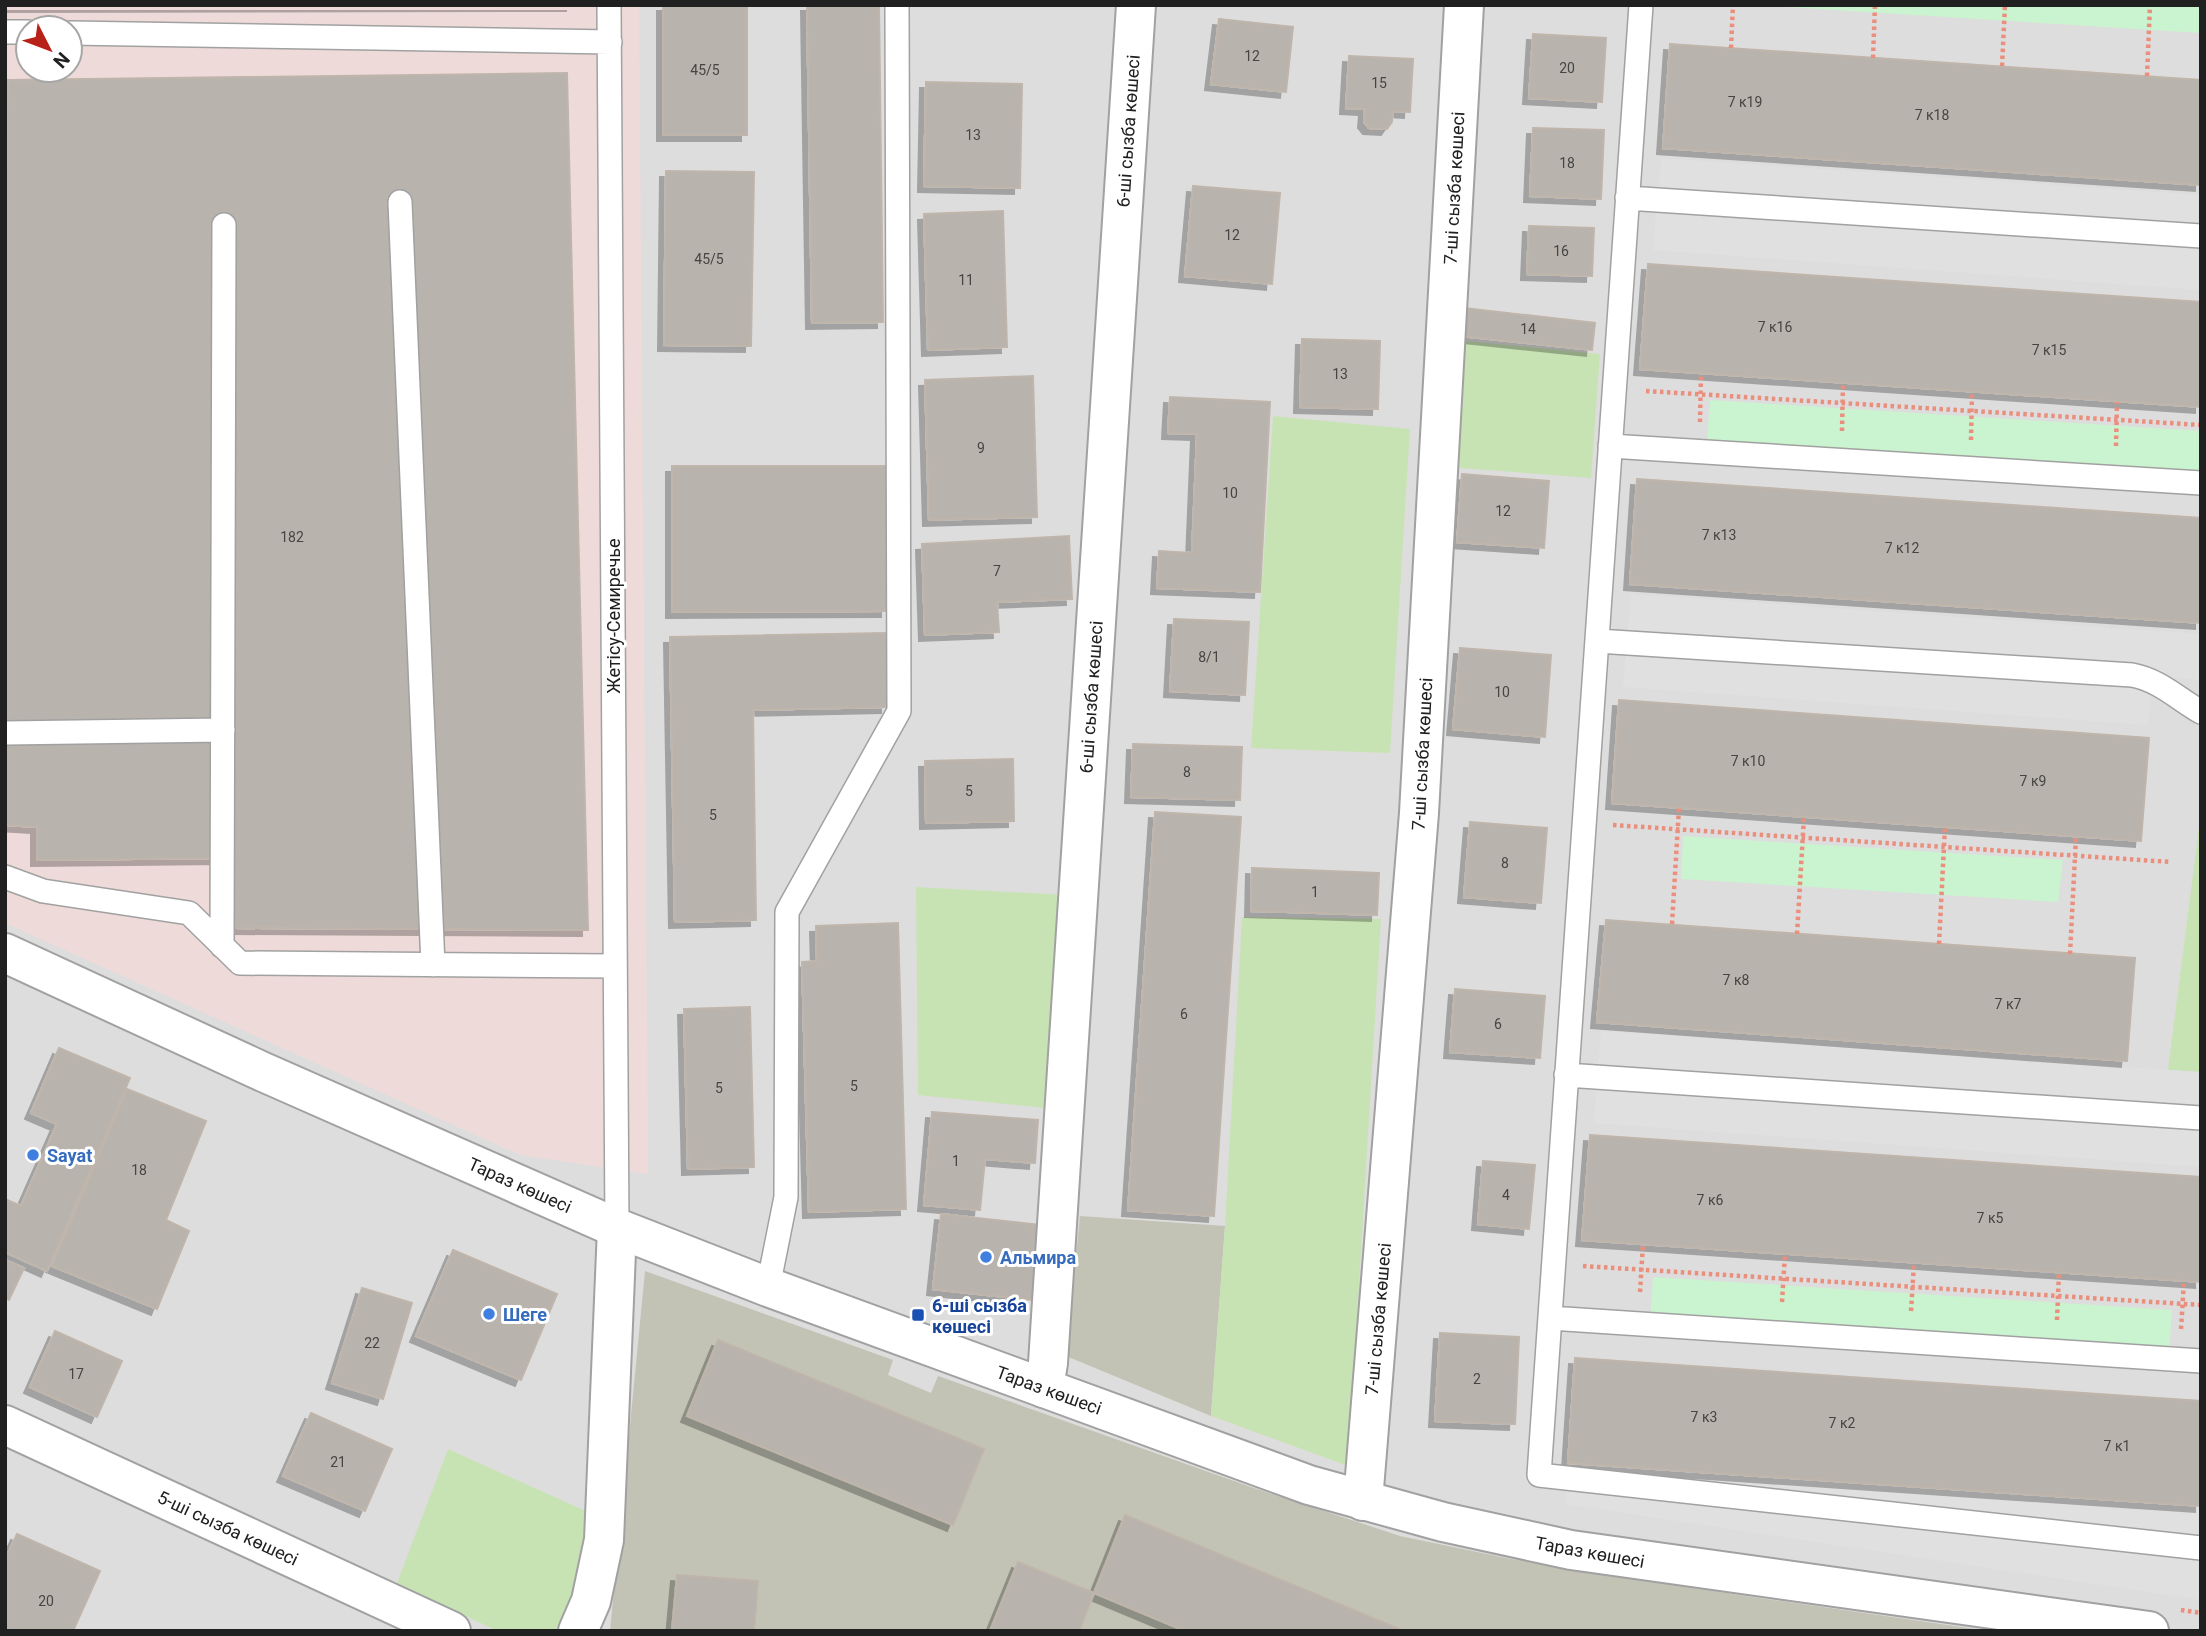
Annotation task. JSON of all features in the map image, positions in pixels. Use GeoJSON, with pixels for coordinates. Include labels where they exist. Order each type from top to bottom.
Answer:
{"type":"FeatureCollection","features":[{"type":"Feature","properties":{"kind":"street","name":"6-ші сызба көшесі"},"geometry":{"type":"LineString","coordinates":[[1044,1388],[1049,1349],[1136,5]]}},
{"type":"Feature","properties":{"kind":"street","name":"7-ші сызба көшесі"},"geometry":{"type":"LineString","coordinates":[[1363,1501],[1419,813],[1464,5]]}},
{"type":"Feature","properties":{"kind":"street","name":"Тараз көшесі"},"geometry":{"type":"LineString","coordinates":[[5,953],[261,1071],[617,1228],[768,1287],[1238,1460],[1363,1501],[1510,1538],[1625,1559],[2149,1631]]}},
{"type":"Feature","properties":{"kind":"street"},"geometry":{"type":"LineString","coordinates":[[578,1631],[591,1601],[604,1540],[617,1228]]}},
{"type":"Feature","properties":{"kind":"street","name":"5-ші сызба көшесі"},"geometry":{"type":"LineString","coordinates":[[5,1424],[451,1631]]}},
{"type":"Feature","properties":{"kind":"lane","name":"Жетісу-Семиречье"},"geometry":{"type":"LineString","coordinates":[[609,5],[617,1228]]}},
{"type":"Feature","properties":{"kind":"lane"},"geometry":{"type":"LineString","coordinates":[[768,1287],[786,1196],[787,912],[899,710],[897,5]]}},
{"type":"Feature","properties":{"kind":"lane"},"geometry":{"type":"LineString","coordinates":[[1641,5],[1539,1475],[2201,1548]]}},
{"type":"Feature","properties":{"kind":"lane"},"geometry":{"type":"LineString","coordinates":[[84,33],[610,42]]}},
{"type":"Feature","properties":{"kind":"lane"},"geometry":{"type":"LineString","coordinates":[[1627,198],[2201,236]]}},
{"type":"Feature","properties":{"kind":"lane"},"geometry":{"type":"LineString","coordinates":[[400,202],[433,965]]}},
{"type":"Feature","properties":{"kind":"lane"},"geometry":{"type":"LineString","coordinates":[[222,946],[224,225]]}},
{"type":"Feature","properties":{"kind":"lane"},"geometry":{"type":"LineString","coordinates":[[1610,446],[2201,483]]}},
{"type":"Feature","properties":{"kind":"lane"},"geometry":{"type":"LineString","coordinates":[[1597,641],[2132,675],[2145,677],[2162,685],[2201,712]]}},
{"type":"Feature","properties":{"kind":"lane"},"geometry":{"type":"LineString","coordinates":[[5,733],[223,730]]}},
{"type":"Feature","properties":{"kind":"lane"},"geometry":{"type":"LineString","coordinates":[[5,877],[43,891],[189,913],[240,963],[615,966]]}},
{"type":"Feature","properties":{"kind":"lane"},"geometry":{"type":"LineString","coordinates":[[1566,1075],[2201,1118]]}},
{"type":"Feature","properties":{"kind":"lane"},"geometry":{"type":"LineString","coordinates":[[1550,1318],[2201,1361]]}},
{"type":"Feature","properties":{"kind":"path"},"geometry":{"type":"LineString","coordinates":[[1731,48],[1733,5]]}},
{"type":"Feature","properties":{"kind":"path"},"geometry":{"type":"LineString","coordinates":[[1873,58],[1875,5]]}},
{"type":"Feature","properties":{"kind":"path"},"geometry":{"type":"LineString","coordinates":[[2002,66],[2005,5]]}},
{"type":"Feature","properties":{"kind":"path"},"geometry":{"type":"LineString","coordinates":[[2147,76],[2150,5]]}},
{"type":"Feature","properties":{"kind":"path"},"geometry":{"type":"LineString","coordinates":[[1614,388],[2201,425]]}},
{"type":"Feature","properties":{"kind":"path"},"geometry":{"type":"LineString","coordinates":[[1672,925],[1679,808]]}},
{"type":"Feature","properties":{"kind":"path"},"geometry":{"type":"LineString","coordinates":[[1797,934],[1804,817]]}},
{"type":"Feature","properties":{"kind":"path"},"geometry":{"type":"LineString","coordinates":[[1584,823],[2171,862]]}},
{"type":"Feature","properties":{"kind":"path"},"geometry":{"type":"LineString","coordinates":[[1939,944],[1945,827]]}},
{"type":"Feature","properties":{"kind":"path"},"geometry":{"type":"LineString","coordinates":[[2070,954],[2076,837]]}},
{"type":"Feature","properties":{"kind":"path"},"geometry":{"type":"LineString","coordinates":[[1553,1265],[2201,1305]]}},
{"type":"Feature","properties":{"kind":"shaded area"},"geometry":{"type":"Polygon","coordinates":[[[5,5],[2201,5],[2201,1631],[5,1631],[5,5]]]}},
{"type":"Feature","properties":{"kind":"shaded area"},"geometry":{"type":"Polygon","coordinates":[[[5,5],[639,5],[648,1174],[520,1155],[5,923],[5,5]]]}},
{"type":"Feature","properties":{"kind":"shaded area"},"geometry":{"type":"Polygon","coordinates":[[[1661,158],[2201,195],[2201,290],[1653,250],[1661,158]]]}},
{"type":"Feature","properties":{"kind":"shaded area"},"geometry":{"type":"Polygon","coordinates":[[[1631,594],[2201,634],[2201,680],[2152,676],[2148,725],[1623,687],[1631,594]]]}},
{"type":"Feature","properties":{"kind":"shaded area"},"geometry":{"type":"Polygon","coordinates":[[[1601,1031],[2201,1072],[2201,1167],[1594,1123],[1601,1031]]]}},
{"type":"Feature","properties":{"kind":"shaded area"},"geometry":{"type":"Polygon","coordinates":[[[1080,1216],[1225,1226],[1211,1416],[1066,1356],[1080,1216]]]}},
{"type":"Feature","properties":{"kind":"shaded area"},"geometry":{"type":"Polygon","coordinates":[[[645,1271],[893,1360],[888,1375],[931,1393],[938,1376],[1251,1487],[1400,1536],[1511,1559],[1989,1631],[610,1631],[645,1271]]]}},
{"type":"Feature","properties":{"kind":"shaded area"},"geometry":{"type":"Polygon","coordinates":[[[1568,1463],[2201,1506],[2201,1600],[1565,1504],[1568,1463]]]}},
{"type":"Feature","properties":{"kind":"green space"},"geometry":{"type":"Polygon","coordinates":[[[1752,5],[2201,5],[2201,33],[1752,5]]]}},
{"type":"Feature","properties":{"kind":"green space"},"geometry":{"type":"Polygon","coordinates":[[[1456,340],[1600,354],[1591,478],[1448,467],[1456,340]]]}},
{"type":"Feature","properties":{"kind":"green space"},"geometry":{"type":"Polygon","coordinates":[[[1710,400],[2201,431],[2201,473],[1707,442],[1710,400]]]}},
{"type":"Feature","properties":{"kind":"green space"},"geometry":{"type":"Polygon","coordinates":[[[1273,416],[1410,429],[1390,753],[1251,748],[1273,416]]]}},
{"type":"Feature","properties":{"kind":"green space"},"geometry":{"type":"Polygon","coordinates":[[[2201,811],[2201,1072],[2168,1070],[2201,811]]]}},
{"type":"Feature","properties":{"kind":"green space"},"geometry":{"type":"Polygon","coordinates":[[[1683,836],[2063,860],[2058,902],[1681,879],[1683,836]]]}},
{"type":"Feature","properties":{"kind":"green space"},"geometry":{"type":"Polygon","coordinates":[[[916,887],[1067,895],[1054,1109],[918,1095],[916,887]]]}},
{"type":"Feature","properties":{"kind":"green space"},"geometry":{"type":"Polygon","coordinates":[[[1242,917],[1381,919],[1348,1466],[1211,1416],[1225,1226],[1242,917]]]}},
{"type":"Feature","properties":{"kind":"green space"},"geometry":{"type":"Polygon","coordinates":[[[1653,1277],[2172,1310],[2169,1352],[1650,1320],[1653,1277]]]}},
{"type":"Feature","properties":{"kind":"green space"},"geometry":{"type":"Polygon","coordinates":[[[448,1449],[590,1513],[584,1573],[565,1619],[554,1631],[497,1631],[397,1583],[448,1449]]]}},
{"type":"Feature","properties":{"kind":"building"},"geometry":{"type":"Polygon","coordinates":[[[12,5],[573,5],[12,6],[12,5]]]}},
{"type":"Feature","properties":{"kind":"building"},"geometry":{"type":"Polygon","coordinates":[[[663,5],[747,5],[747,135],[663,135],[663,5]]]}},
{"type":"Feature","properties":{"kind":"building"},"geometry":{"type":"Polygon","coordinates":[[[807,5],[879,5],[883,322],[812,323],[807,5]]]}},
{"type":"Feature","properties":{"kind":"building"},"geometry":{"type":"Polygon","coordinates":[[[1219,19],[1293,27],[1286,92],[1211,84],[1219,19]]]}},
{"type":"Feature","properties":{"kind":"building"},"geometry":{"type":"Polygon","coordinates":[[[1533,34],[1606,38],[1602,102],[1529,98],[1533,34]]]}},
{"type":"Feature","properties":{"kind":"building"},"geometry":{"type":"Polygon","coordinates":[[[1670,44],[2201,80],[2201,185],[1663,148],[1670,44]]]}},
{"type":"Feature","properties":{"kind":"building"},"geometry":{"type":"Polygon","coordinates":[[[1349,56],[1413,59],[1410,112],[1393,111],[1392,122],[1387,129],[1369,128],[1364,122],[1365,109],[1346,108],[1349,56]]]}},
{"type":"Feature","properties":{"kind":"building"},"geometry":{"type":"Polygon","coordinates":[[[567,73],[588,930],[235,928],[231,858],[37,860],[37,827],[5,825],[5,248],[8,80],[14,80],[14,84],[84,84],[84,79],[567,73]]]}},
{"type":"Feature","properties":{"kind":"building"},"geometry":{"type":"Polygon","coordinates":[[[926,82],[1022,84],[1020,188],[924,186],[926,82]]]}},
{"type":"Feature","properties":{"kind":"building"},"geometry":{"type":"Polygon","coordinates":[[[1533,128],[1604,130],[1601,199],[1530,196],[1533,128]]]}},
{"type":"Feature","properties":{"kind":"building"},"geometry":{"type":"Polygon","coordinates":[[[666,171],[754,172],[751,346],[664,345],[666,171]]]}},
{"type":"Feature","properties":{"kind":"building"},"geometry":{"type":"Polygon","coordinates":[[[1193,186],[1280,193],[1272,284],[1185,276],[1193,186]]]}},
{"type":"Feature","properties":{"kind":"building"},"geometry":{"type":"Polygon","coordinates":[[[1003,211],[1007,347],[928,350],[924,214],[1003,211]]]}},
{"type":"Feature","properties":{"kind":"building"},"geometry":{"type":"Polygon","coordinates":[[[1529,226],[1594,228],[1592,276],[1527,274],[1529,226]]]}},
{"type":"Feature","properties":{"kind":"building"},"geometry":{"type":"Polygon","coordinates":[[[1648,264],[2201,302],[2201,407],[1640,369],[1648,264]]]}},
{"type":"Feature","properties":{"kind":"building"},"geometry":{"type":"Polygon","coordinates":[[[1464,308],[1595,323],[1592,350],[1461,336],[1464,308]]]}},
{"type":"Feature","properties":{"kind":"building"},"geometry":{"type":"Polygon","coordinates":[[[1302,339],[1380,341],[1378,409],[1300,407],[1302,339]]]}},
{"type":"Feature","properties":{"kind":"building"},"geometry":{"type":"Polygon","coordinates":[[[1033,376],[1037,517],[929,520],[925,380],[1033,376]]]}},
{"type":"Feature","properties":{"kind":"building"},"geometry":{"type":"Polygon","coordinates":[[[1170,397],[1270,402],[1260,592],[1157,588],[1159,551],[1192,553],[1197,434],[1168,433],[1170,397]]]}},
{"type":"Feature","properties":{"kind":"building"},"geometry":{"type":"Polygon","coordinates":[[[672,466],[887,466],[887,611],[672,612],[672,466]]]}},
{"type":"Feature","properties":{"kind":"building"},"geometry":{"type":"Polygon","coordinates":[[[1462,474],[1549,481],[1544,548],[1457,542],[1462,474]]]}},
{"type":"Feature","properties":{"kind":"building"},"geometry":{"type":"Polygon","coordinates":[[[1637,479],[2201,518],[2201,623],[1630,584],[1637,479]]]}},
{"type":"Feature","properties":{"kind":"building"},"geometry":{"type":"Polygon","coordinates":[[[1069,536],[1072,599],[997,602],[999,632],[925,635],[922,544],[1069,536]]]}},
{"type":"Feature","properties":{"kind":"building"},"geometry":{"type":"Polygon","coordinates":[[[1174,619],[1249,622],[1245,695],[1170,691],[1174,619]]]}},
{"type":"Feature","properties":{"kind":"building"},"geometry":{"type":"Polygon","coordinates":[[[886,633],[887,707],[753,710],[756,920],[675,922],[670,637],[886,633]]]}},
{"type":"Feature","properties":{"kind":"building"},"geometry":{"type":"Polygon","coordinates":[[[1460,648],[1551,655],[1545,737],[1453,729],[1460,648]]]}},
{"type":"Feature","properties":{"kind":"building"},"geometry":{"type":"Polygon","coordinates":[[[1619,700],[2149,738],[2141,841],[1612,803],[1619,700]]]}},
{"type":"Feature","properties":{"kind":"building"},"geometry":{"type":"Polygon","coordinates":[[[1133,744],[1242,747],[1240,800],[1131,797],[1133,744]]]}},
{"type":"Feature","properties":{"kind":"building"},"geometry":{"type":"Polygon","coordinates":[[[1013,759],[1014,821],[926,823],[925,761],[1013,759]]]}},
{"type":"Feature","properties":{"kind":"building"},"geometry":{"type":"Polygon","coordinates":[[[1155,812],[1241,817],[1214,1216],[1128,1210],[1155,812]]]}},
{"type":"Feature","properties":{"kind":"building"},"geometry":{"type":"Polygon","coordinates":[[[1470,822],[1547,828],[1541,903],[1464,897],[1470,822]]]}},
{"type":"Feature","properties":{"kind":"building"},"geometry":{"type":"Polygon","coordinates":[[[1252,868],[1379,873],[1377,915],[1251,911],[1252,868]]]}},
{"type":"Feature","properties":{"kind":"building"},"geometry":{"type":"Polygon","coordinates":[[[1606,920],[2135,958],[2127,1061],[1597,1022],[1606,920]]]}},
{"type":"Feature","properties":{"kind":"building"},"geometry":{"type":"Polygon","coordinates":[[[898,923],[906,1209],[809,1212],[802,962],[817,961],[816,926],[898,923]]]}},
{"type":"Feature","properties":{"kind":"building"},"geometry":{"type":"Polygon","coordinates":[[[1455,989],[1545,996],[1540,1058],[1450,1052],[1455,989]]]}},
{"type":"Feature","properties":{"kind":"building"},"geometry":{"type":"Polygon","coordinates":[[[750,1007],[754,1167],[688,1169],[684,1009],[750,1007]]]}},
{"type":"Feature","properties":{"kind":"building"},"geometry":{"type":"Polygon","coordinates":[[[59,1048],[130,1078],[47,1271],[5,1252],[5,1199],[21,1206],[57,1124],[31,1113],[59,1048]]]}},
{"type":"Feature","properties":{"kind":"building"},"geometry":{"type":"Polygon","coordinates":[[[127,1089],[206,1121],[166,1220],[189,1231],[157,1309],[52,1266],[127,1089]]]}},
{"type":"Feature","properties":{"kind":"building"},"geometry":{"type":"Polygon","coordinates":[[[932,1112],[1038,1120],[1035,1163],[985,1159],[980,1210],[924,1205],[932,1112]]]}},
{"type":"Feature","properties":{"kind":"building"},"geometry":{"type":"Polygon","coordinates":[[[1590,1135],[2201,1177],[2201,1282],[1582,1240],[1590,1135]]]}},
{"type":"Feature","properties":{"kind":"building"},"geometry":{"type":"Polygon","coordinates":[[[1483,1161],[1535,1165],[1529,1229],[1478,1224],[1483,1161]]]}},
{"type":"Feature","properties":{"kind":"building","name":"Альмира"},"geometry":{"type":"Polygon","coordinates":[[[941,1214],[1040,1225],[1032,1300],[933,1289],[941,1214]]]}},
{"type":"Feature","properties":{"kind":"building"},"geometry":{"type":"Polygon","coordinates":[[[453,1250],[557,1294],[521,1380],[416,1336],[453,1250]]]}},
{"type":"Feature","properties":{"kind":"building"},"geometry":{"type":"Polygon","coordinates":[[[5,1260],[24,1268],[9,1300],[5,1298],[5,1260]]]}},
{"type":"Feature","properties":{"kind":"building"},"geometry":{"type":"Polygon","coordinates":[[[362,1288],[412,1303],[383,1399],[332,1383],[362,1288]]]}},
{"type":"Feature","properties":{"kind":"building"},"geometry":{"type":"Polygon","coordinates":[[[55,1331],[122,1361],[97,1417],[30,1387],[55,1331]]]}},
{"type":"Feature","properties":{"kind":"building"},"geometry":{"type":"Polygon","coordinates":[[[1440,1333],[1519,1337],[1515,1424],[1435,1421],[1440,1333]]]}},
{"type":"Feature","properties":{"kind":"building"},"geometry":{"type":"Polygon","coordinates":[[[718,1340],[984,1449],[953,1525],[687,1416],[718,1340]]]}},
{"type":"Feature","properties":{"kind":"building"},"geometry":{"type":"Polygon","coordinates":[[[1575,1358],[2201,1401],[2201,1506],[1568,1463],[1575,1358]]]}},
{"type":"Feature","properties":{"kind":"building"},"geometry":{"type":"Polygon","coordinates":[[[311,1413],[392,1449],[365,1511],[283,1476],[311,1413]]]}},
{"type":"Feature","properties":{"kind":"building"},"geometry":{"type":"Polygon","coordinates":[[[1125,1515],[1404,1631],[1185,1631],[1094,1593],[1125,1515]]]}},
{"type":"Feature","properties":{"kind":"building"},"geometry":{"type":"Polygon","coordinates":[[[17,1534],[100,1571],[73,1631],[5,1631],[5,1560],[17,1534]]]}},
{"type":"Feature","properties":{"kind":"building"},"geometry":{"type":"Polygon","coordinates":[[[1018,1562],[1094,1593],[1079,1631],[990,1631],[1018,1562]]]}},
{"type":"Feature","properties":{"kind":"building"},"geometry":{"type":"Polygon","coordinates":[[[677,1575],[758,1581],[754,1631],[672,1631],[677,1575]]]}},
{"type":"Feature","properties":{"kind":"place","name":"Sayat"},"geometry":{"type":"Point","coordinates":[33,1155]}},
{"type":"Feature","properties":{"kind":"place","name":"Альмира"},"geometry":{"type":"Point","coordinates":[986,1257]}},
{"type":"Feature","properties":{"kind":"place","name":"Шеге"},"geometry":{"type":"Point","coordinates":[489,1314]}},
{"type":"Feature","properties":{"kind":"place","name":"6-ші сызба көшесі"},"geometry":{"type":"Point","coordinates":[918,1315]}}]}
